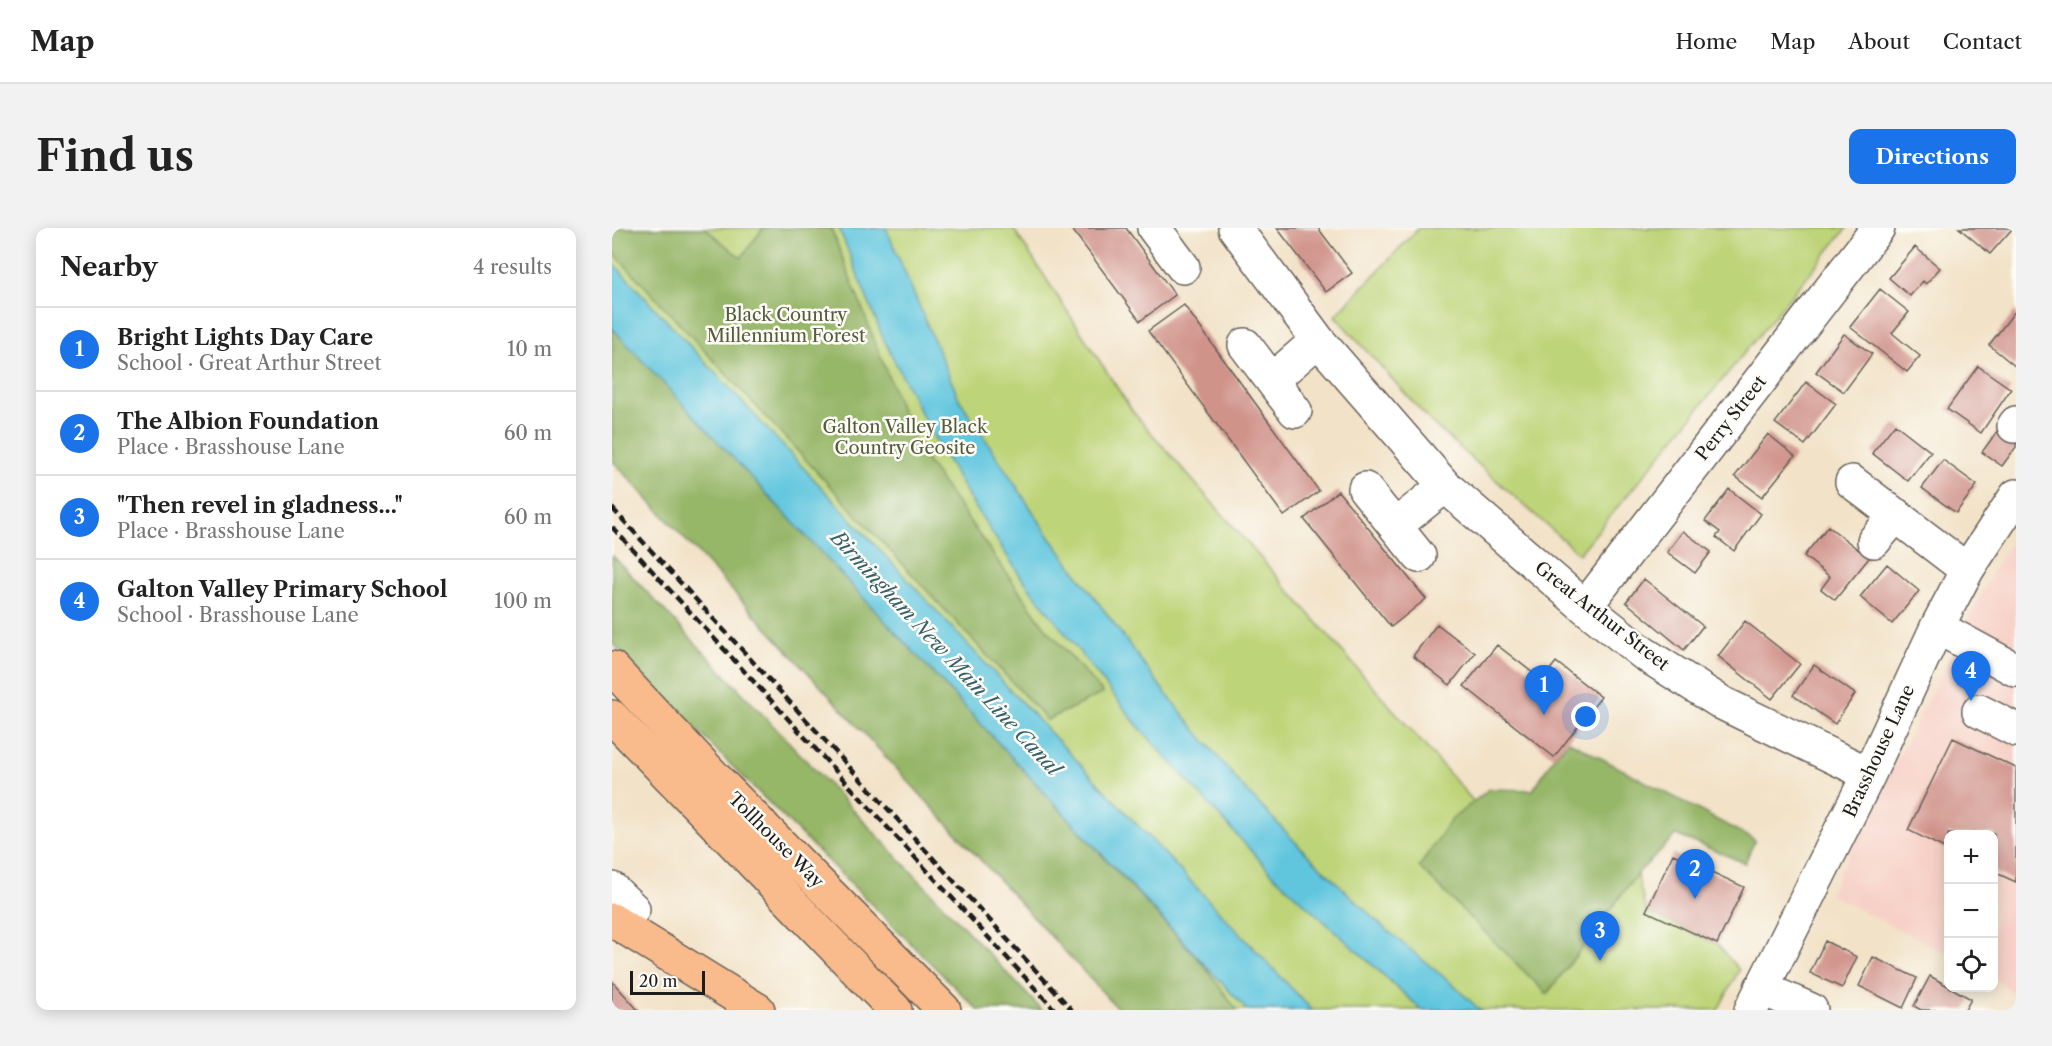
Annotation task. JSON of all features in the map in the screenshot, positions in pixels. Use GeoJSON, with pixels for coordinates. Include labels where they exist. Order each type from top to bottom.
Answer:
{"type":"FeatureCollection","features":[{"type":"Feature","properties":{"kind":"main road","name":"Tollhouse Way"},"geometry":{"type":"LineString","coordinates":[[612,668],[727,790],[944,1010]]}},
{"type":"Feature","properties":{"kind":"main road","name":"Tollhouse Way"},"geometry":{"type":"LineString","coordinates":[[612,717],[895,1010]]}},
{"type":"Feature","properties":{"kind":"main road"},"geometry":{"type":"LineString","coordinates":[[619,906],[758,1010]]}},
{"type":"Feature","properties":{"kind":"street"},"geometry":{"type":"LineString","coordinates":[[1156,228],[1183,267]]}},
{"type":"Feature","properties":{"kind":"street","name":"Great Arthur Street"},"geometry":{"type":"LineString","coordinates":[[1235,228],[1318,340],[1445,486],[1585,607],[1643,653],[1722,704],[1869,774]]}},
{"type":"Feature","properties":{"kind":"street","name":"Perry Street"},"geometry":{"type":"LineString","coordinates":[[1585,607],[1878,228]]}},
{"type":"Feature","properties":{"kind":"street"},"geometry":{"type":"LineString","coordinates":[[1272,380],[1318,340]]}},
{"type":"Feature","properties":{"kind":"street"},"geometry":{"type":"LineString","coordinates":[[1245,345],[1295,411]]}},
{"type":"Feature","properties":{"kind":"street"},"geometry":{"type":"LineString","coordinates":[[1852,482],[1967,570]]}},
{"type":"Feature","properties":{"kind":"street"},"geometry":{"type":"LineString","coordinates":[[1395,526],[1445,486]]}},
{"type":"Feature","properties":{"kind":"street"},"geometry":{"type":"LineString","coordinates":[[1365,489],[1419,556]]}},
{"type":"Feature","properties":{"kind":"street","name":"Brasshouse Lane"},"geometry":{"type":"LineString","coordinates":[[1756,999],[1869,774],[1937,627],[1967,570],[2016,496]]}},
{"type":"Feature","properties":{"kind":"street"},"geometry":{"type":"LineString","coordinates":[[1874,541],[1896,515]]}},
{"type":"Feature","properties":{"kind":"street"},"geometry":{"type":"LineString","coordinates":[[1937,627],[2016,670]]}},
{"type":"Feature","properties":{"kind":"street"},"geometry":{"type":"LineString","coordinates":[[1979,711],[2016,730]]}},
{"type":"Feature","properties":{"kind":"street"},"geometry":{"type":"LineString","coordinates":[[1756,999],[1811,1010]]}},
{"type":"Feature","properties":{"kind":"shaded area"},"geometry":{"type":"Polygon","coordinates":[[[2016,536],[2016,995],[1998,981],[1998,830],[1944,830],[1944,952],[1829,894],[1994,568],[2016,536]]]}},
{"type":"Feature","properties":{"kind":"green space","name":"Galton Valley Black Country Geosite"},"geometry":{"type":"Polygon","coordinates":[[[612,228],[1013,228],[1133,412],[1474,802],[1546,994],[1637,874],[1646,911],[1717,944],[1739,970],[1718,1010],[1137,1010],[612,414],[612,228]]]}},
{"type":"Feature","properties":{"kind":"green space","name":"Black Country Millennium Forest"},"geometry":{"type":"Polygon","coordinates":[[[612,228],[705,228],[741,258],[763,228],[831,228],[914,443],[1044,626],[1103,693],[1047,720],[612,251],[612,228]]]}},
{"type":"Feature","properties":{"kind":"green space"},"geometry":{"type":"Polygon","coordinates":[[[1419,228],[1847,228],[1579,554],[1431,422],[1335,316],[1419,228]]]}},
{"type":"Feature","properties":{"kind":"green space"},"geometry":{"type":"Polygon","coordinates":[[[612,326],[1202,963],[1237,1010],[1119,1010],[612,460],[612,326]]]}},
{"type":"Feature","properties":{"kind":"green space"},"geometry":{"type":"Polygon","coordinates":[[[612,555],[1042,1010],[978,1010],[731,765],[612,643],[612,555]]]}},
{"type":"Feature","properties":{"kind":"green space"},"geometry":{"type":"Polygon","coordinates":[[[1569,741],[1755,840],[1745,863],[1676,835],[1637,874],[1547,994],[1419,867],[1451,820],[1489,789],[1533,790],[1554,757],[1569,741]]]}},
{"type":"Feature","properties":{"kind":"water"},"geometry":{"type":"Polygon","coordinates":[[[839,228],[886,228],[959,399],[1047,533],[1163,690],[1241,785],[1305,852],[1382,926],[1480,1010],[1422,1010],[1274,876],[1137,725],[1021,577],[972,502],[929,429],[883,338],[839,228]]]}},
{"type":"Feature","properties":{"kind":"water","name":"Birmingham New Main Line Canal"},"geometry":{"type":"Polygon","coordinates":[[[612,262],[1312,1010],[1247,1010],[612,328],[612,262]]]}},
{"type":"Feature","properties":{"kind":"building"},"geometry":{"type":"Polygon","coordinates":[[[1071,228],[1126,228],[1175,295],[1140,321],[1071,228]]]}},
{"type":"Feature","properties":{"kind":"building"},"geometry":{"type":"Polygon","coordinates":[[[1277,228],[1318,228],[1352,273],[1326,292],[1277,228]]]}},
{"type":"Feature","properties":{"kind":"building"},"geometry":{"type":"Polygon","coordinates":[[[1959,228],[2013,228],[1990,254],[1959,228]]]}},
{"type":"Feature","properties":{"kind":"building"},"geometry":{"type":"Polygon","coordinates":[[[1915,247],[1940,268],[1926,284],[1923,281],[1910,296],[1889,278],[1915,247]]]}},
{"type":"Feature","properties":{"kind":"building"},"geometry":{"type":"Polygon","coordinates":[[[1880,289],[1909,312],[1892,333],[1920,356],[1907,372],[1850,327],[1880,289]]]}},
{"type":"Feature","properties":{"kind":"building"},"geometry":{"type":"Polygon","coordinates":[[[1184,305],[1319,491],[1284,516],[1148,331],[1184,305]]]}},
{"type":"Feature","properties":{"kind":"building"},"geometry":{"type":"Polygon","coordinates":[[[2016,310],[2016,367],[1989,345],[2016,310]]]}},
{"type":"Feature","properties":{"kind":"building"},"geometry":{"type":"Polygon","coordinates":[[[1844,334],[1872,354],[1844,392],[1816,372],[1844,334]]]}},
{"type":"Feature","properties":{"kind":"building"},"geometry":{"type":"Polygon","coordinates":[[[1978,366],[2011,389],[1981,433],[1947,409],[1978,366]]]}},
{"type":"Feature","properties":{"kind":"building"},"geometry":{"type":"Polygon","coordinates":[[[1806,382],[1836,404],[1805,445],[1775,423],[1806,382]]]}},
{"type":"Feature","properties":{"kind":"building"},"geometry":{"type":"Polygon","coordinates":[[[1895,424],[1931,452],[1908,481],[1872,453],[1895,424]]]}},
{"type":"Feature","properties":{"kind":"building"},"geometry":{"type":"Polygon","coordinates":[[[1998,430],[2016,442],[2016,447],[2002,466],[1982,452],[1998,430]]]}},
{"type":"Feature","properties":{"kind":"building"},"geometry":{"type":"Polygon","coordinates":[[[1768,434],[1795,456],[1762,497],[1735,476],[1768,434]]]}},
{"type":"Feature","properties":{"kind":"building"},"geometry":{"type":"Polygon","coordinates":[[[1943,460],[1977,485],[1956,513],[1922,488],[1943,460]]]}},
{"type":"Feature","properties":{"kind":"building"},"geometry":{"type":"Polygon","coordinates":[[[1729,489],[1761,514],[1734,551],[1716,537],[1720,532],[1705,521],[1729,489]]]}},
{"type":"Feature","properties":{"kind":"building"},"geometry":{"type":"Polygon","coordinates":[[[1338,491],[1426,599],[1391,627],[1304,519],[1338,491]]]}},
{"type":"Feature","properties":{"kind":"building"},"geometry":{"type":"Polygon","coordinates":[[[1828,526],[1869,558],[1835,600],[1821,589],[1830,577],[1804,556],[1828,526]]]}},
{"type":"Feature","properties":{"kind":"building"},"geometry":{"type":"Polygon","coordinates":[[[1683,531],[1711,552],[1695,573],[1667,552],[1683,531]]]}},
{"type":"Feature","properties":{"kind":"building"},"geometry":{"type":"Polygon","coordinates":[[[1887,564],[1919,591],[1892,624],[1860,597],[1887,564]]]}},
{"type":"Feature","properties":{"kind":"building"},"geometry":{"type":"Polygon","coordinates":[[[1644,579],[1703,626],[1684,650],[1626,602],[1644,579]]]}},
{"type":"Feature","properties":{"kind":"building"},"geometry":{"type":"Polygon","coordinates":[[[1745,621],[1800,664],[1772,699],[1718,656],[1745,621]]]}},
{"type":"Feature","properties":{"kind":"building"},"geometry":{"type":"Polygon","coordinates":[[[1437,624],[1475,653],[1450,685],[1413,656],[1437,624]]]}},
{"type":"Feature","properties":{"kind":"building"},"geometry":{"type":"Polygon","coordinates":[[[1497,645],[1542,680],[1556,662],[1601,697],[1554,757],[1464,686],[1497,645]]]}},
{"type":"Feature","properties":{"kind":"building"},"geometry":{"type":"Polygon","coordinates":[[[1814,665],[1855,694],[1835,724],[1793,695],[1814,665]]]}},
{"type":"Feature","properties":{"kind":"building"},"geometry":{"type":"Polygon","coordinates":[[[1953,738],[2016,768],[2016,882],[1998,874],[1998,830],[1944,830],[1944,848],[1908,830],[1953,738]]]}},
{"type":"Feature","properties":{"kind":"building"},"geometry":{"type":"Polygon","coordinates":[[[1673,854],[1744,887],[1717,944],[1646,911],[1673,854]]]}},
{"type":"Feature","properties":{"kind":"building"},"geometry":{"type":"Polygon","coordinates":[[[1825,941],[1857,957],[1842,988],[1810,973],[1825,941]]]}},
{"type":"Feature","properties":{"kind":"building"},"geometry":{"type":"Polygon","coordinates":[[[1873,957],[1917,978],[1903,1008],[1859,986],[1873,957]]]}},
{"type":"Feature","properties":{"kind":"building"},"geometry":{"type":"Polygon","coordinates":[[[1930,976],[1944,984],[1944,992],[1959,992],[1971,999],[1965,1010],[1921,1010],[1914,1006],[1930,976]]]}},
{"type":"Feature","properties":{"kind":"building"},"geometry":{"type":"Polygon","coordinates":[[[612,981],[638,1010],[612,1010],[612,981]]]}},
{"type":"Feature","properties":{"kind":"railway"},"geometry":{"type":"LineString","coordinates":[[612,508],[1072,1010]]}},
{"type":"Feature","properties":{"kind":"railway"},"geometry":{"type":"LineString","coordinates":[[612,527],[1055,1010]]}},
{"type":"Feature","properties":{"kind":"place","name":"Galton Valley Primary School"},"geometry":{"type":"Point","coordinates":[1971,701]}},
{"type":"Feature","properties":{"kind":"place","name":"Bright Lights Day Care"},"geometry":{"type":"Point","coordinates":[1544,715]}},
{"type":"Feature","properties":{"kind":"place","name":"The Albion Foundation"},"geometry":{"type":"Point","coordinates":[1695,899]}},
{"type":"Feature","properties":{"kind":"place","name":"\"Then revel in gladness...\""},"geometry":{"type":"Point","coordinates":[1600,961]}}]}
